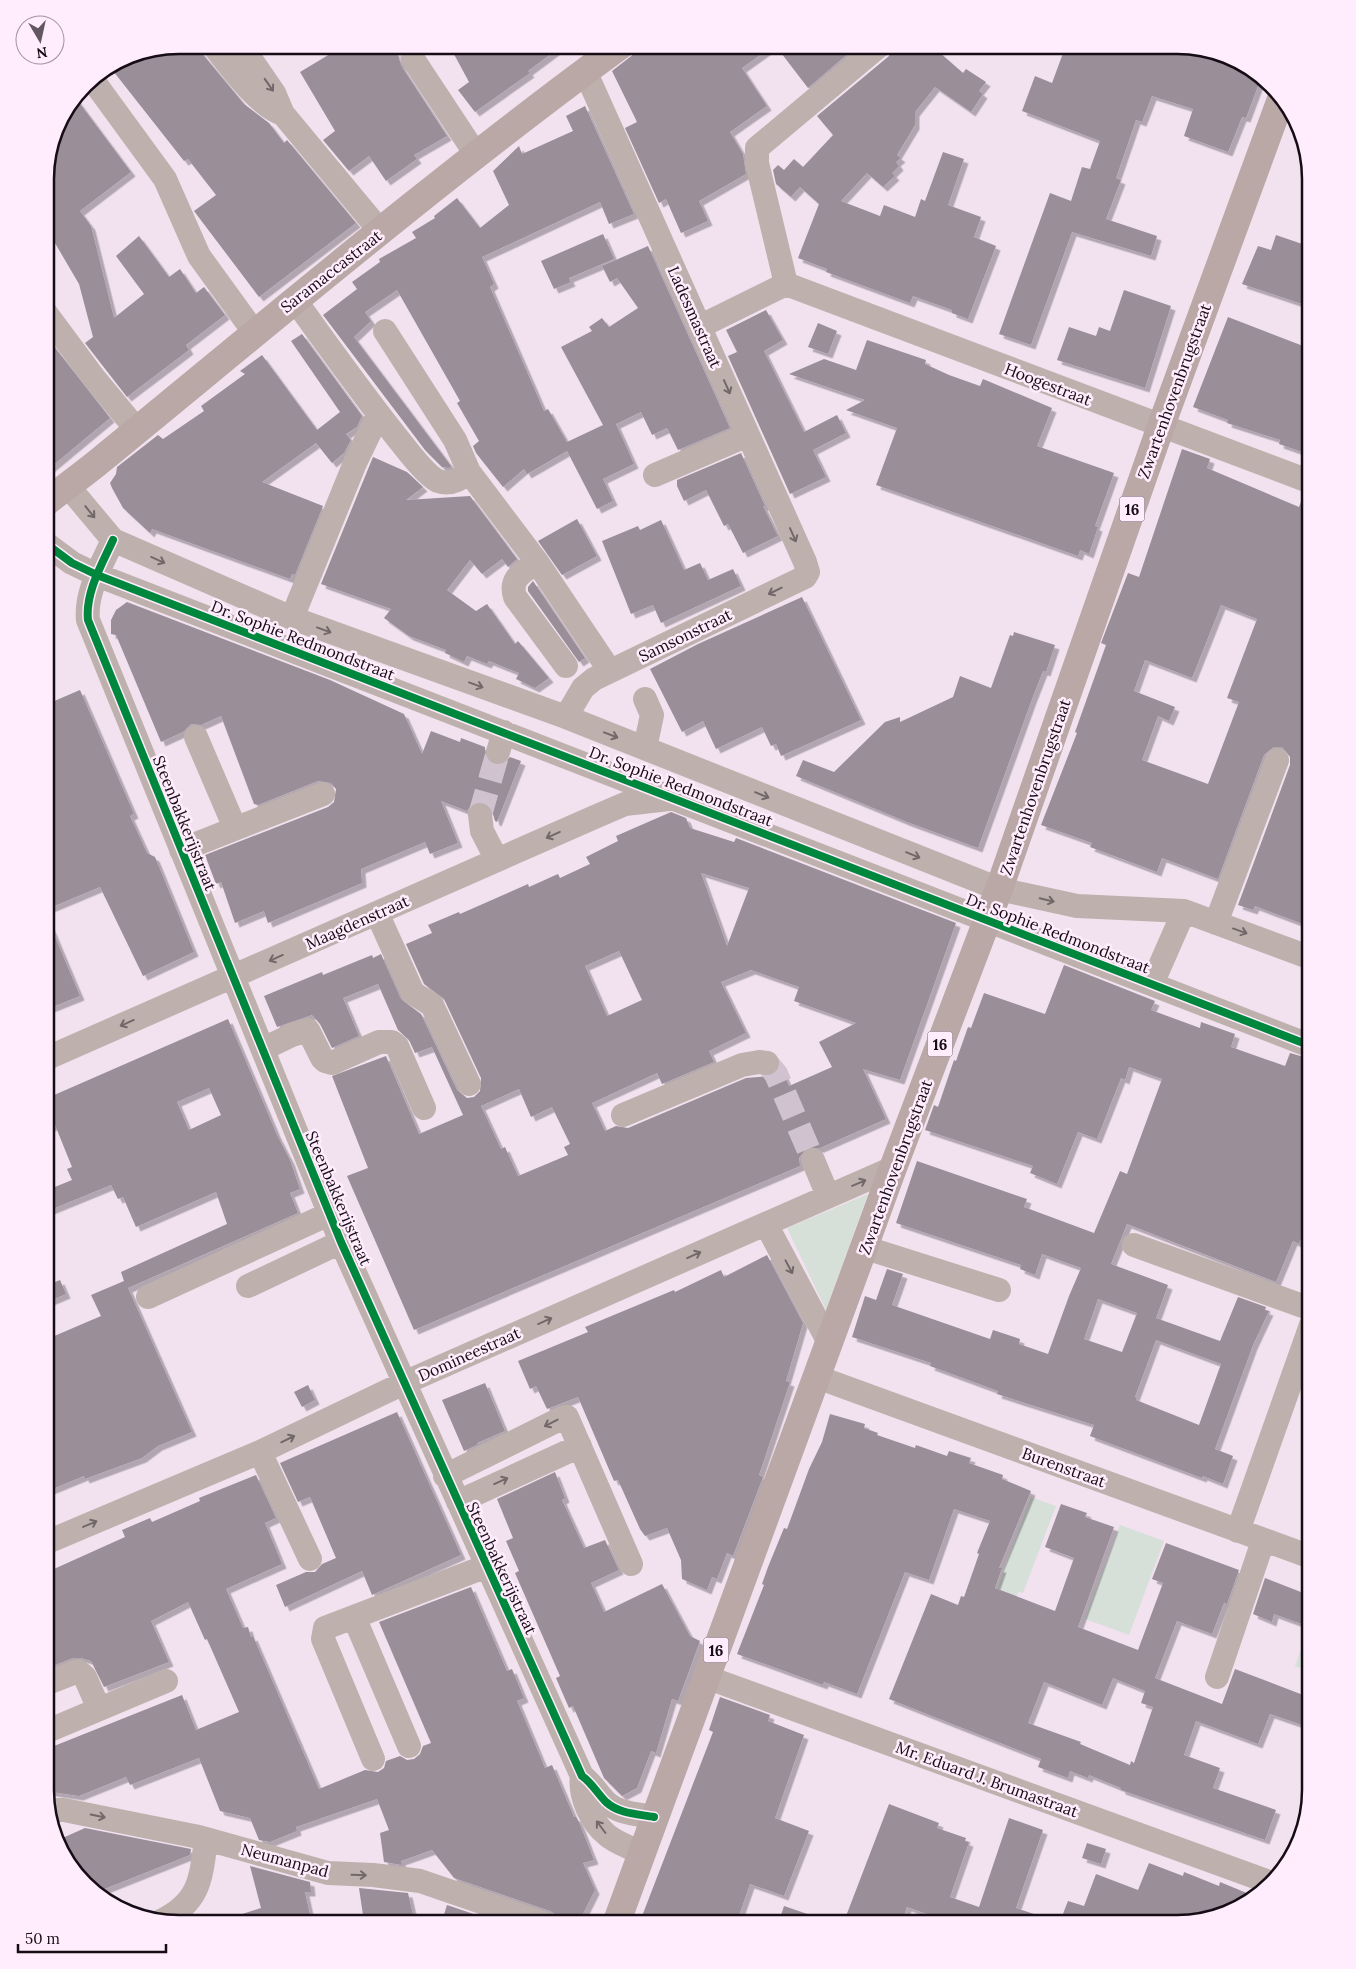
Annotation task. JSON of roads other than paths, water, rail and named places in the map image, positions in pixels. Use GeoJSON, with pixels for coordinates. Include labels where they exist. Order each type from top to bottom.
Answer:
{"type":"FeatureCollection","features":[{"type":"Feature","properties":{"kind":"main road","name":"Saramaccastraat"},"geometry":{"type":"LineString","coordinates":[[54,496],[137,430],[254,332],[608,54]]}},
{"type":"Feature","properties":{"kind":"main road","name":"Zwartenhovenbrugstraat"},"geometry":{"type":"LineString","coordinates":[[619,1915],[830,1340],[866,1248],[893,1168],[999,889],[1161,426],[1277,105]]}},
{"type":"Feature","properties":{"kind":"street"},"geometry":{"type":"LineString","coordinates":[[221,54],[263,101],[275,111],[283,114]]}},
{"type":"Feature","properties":{"kind":"street"},"geometry":{"type":"LineString","coordinates":[[247,54],[274,93],[283,114],[381,232]]}},
{"type":"Feature","properties":{"kind":"street"},"geometry":{"type":"LineString","coordinates":[[699,327],[786,284],[757,163],[757,148],[869,54]]}},
{"type":"Feature","properties":{"kind":"street"},"geometry":{"type":"LineString","coordinates":[[413,58],[477,156]]}},
{"type":"Feature","properties":{"kind":"street","name":"Ladesmastraat"},"geometry":{"type":"LineString","coordinates":[[586,71],[805,562]]}},
{"type":"Feature","properties":{"kind":"street"},"geometry":{"type":"LineString","coordinates":[[96,85],[165,179],[206,269],[254,332]]}},
{"type":"Feature","properties":{"kind":"street","name":"Hoogestraat"},"geometry":{"type":"LineString","coordinates":[[786,284],[1302,479]]}},
{"type":"Feature","properties":{"kind":"street"},"geometry":{"type":"LineString","coordinates":[[295,300],[378,415],[413,457],[436,480],[445,482],[460,480],[469,472]]}},
{"type":"Feature","properties":{"kind":"street"},"geometry":{"type":"LineString","coordinates":[[54,324],[94,378],[137,430]]}},
{"type":"Feature","properties":{"kind":"street"},"geometry":{"type":"LineString","coordinates":[[385,331],[455,440],[469,472],[537,562],[610,671]]}},
{"type":"Feature","properties":{"kind":"street"},"geometry":{"type":"LineString","coordinates":[[292,618],[355,463],[378,415]]}},
{"type":"Feature","properties":{"kind":"street"},"geometry":{"type":"LineString","coordinates":[[655,475],[748,435]]}},
{"type":"Feature","properties":{"kind":"street","name":"Dr. Sophie Redmondstraat"},"geometry":{"type":"LineString","coordinates":[[68,484],[113,540],[292,618],[566,717],[999,889],[1077,906],[1184,911],[1302,955]]}},
{"type":"Feature","properties":{"kind":"street","name":"Steenbakkerijstraat"},"geometry":{"type":"LineString","coordinates":[[113,540],[97,575],[88,607],[88,620],[329,1214],[582,1776],[591,1782],[613,1807],[622,1811],[654,1817]]}},
{"type":"Feature","properties":{"kind":"street","name":"Dr. Sophie Redmondstraat"},"geometry":{"type":"LineString","coordinates":[[54,550],[72,563],[97,575],[501,742],[620,777],[1302,1042]]}},
{"type":"Feature","properties":{"kind":"street"},"geometry":{"type":"LineString","coordinates":[[537,562],[516,578],[513,590],[515,598],[566,666]]}},
{"type":"Feature","properties":{"kind":"street","name":"Samsonstraat"},"geometry":{"type":"LineString","coordinates":[[566,717],[583,688],[610,671],[805,577],[808,572],[805,562]]}},
{"type":"Feature","properties":{"kind":"street"},"geometry":{"type":"LineString","coordinates":[[597,816],[610,799],[620,777],[640,746],[652,715],[645,699]]}},
{"type":"Feature","properties":{"kind":"street"},"geometry":{"type":"LineString","coordinates":[[196,737],[235,828]]}},
{"type":"Feature","properties":{"kind":"street"},"geometry":{"type":"LineString","coordinates":[[1216,923],[1278,760]]}},
{"type":"Feature","properties":{"kind":"street"},"geometry":{"type":"LineString","coordinates":[[181,850],[323,794]]}},
{"type":"Feature","properties":{"kind":"street","name":"Maagdenstraat"},"geometry":{"type":"LineString","coordinates":[[54,1055],[625,804],[673,799]]}},
{"type":"Feature","properties":{"kind":"street"},"geometry":{"type":"LineString","coordinates":[[480,815],[482,831],[497,860]]}},
{"type":"Feature","properties":{"kind":"street"},"geometry":{"type":"LineString","coordinates":[[1152,984],[1184,911]]}},
{"type":"Feature","properties":{"kind":"street"},"geometry":{"type":"LineString","coordinates":[[377,913],[413,993],[432,1005],[469,1084]]}},
{"type":"Feature","properties":{"kind":"street"},"geometry":{"type":"LineString","coordinates":[[263,1050],[292,1034],[308,1030],[322,1058],[332,1063],[379,1042],[392,1042],[397,1046],[424,1108]]}},
{"type":"Feature","properties":{"kind":"street"},"geometry":{"type":"LineString","coordinates":[[623,1115],[742,1065],[759,1062],[768,1063]]}},
{"type":"Feature","properties":{"kind":"street"},"geometry":{"type":"LineString","coordinates":[[813,1160],[828,1196]]}},
{"type":"Feature","properties":{"kind":"street","name":"Domineestraat"},"geometry":{"type":"LineString","coordinates":[[54,1538],[260,1452],[404,1383],[893,1168]]}},
{"type":"Feature","properties":{"kind":"street"},"geometry":{"type":"LineString","coordinates":[[148,1297],[329,1214]]}},
{"type":"Feature","properties":{"kind":"street"},"geometry":{"type":"LineString","coordinates":[[766,1224],[827,1339],[830,1340]]}},
{"type":"Feature","properties":{"kind":"street"},"geometry":{"type":"LineString","coordinates":[[248,1286],[341,1242]]}},
{"type":"Feature","properties":{"kind":"street"},"geometry":{"type":"LineString","coordinates":[[1134,1245],[1302,1306]]}},
{"type":"Feature","properties":{"kind":"street"},"geometry":{"type":"LineString","coordinates":[[866,1248],[1000,1290]]}},
{"type":"Feature","properties":{"kind":"street"},"geometry":{"type":"LineString","coordinates":[[1238,1530],[1302,1350]]}},
{"type":"Feature","properties":{"kind":"street","name":"Burenstraat"},"geometry":{"type":"LineString","coordinates":[[818,1377],[1238,1530],[1263,1541],[1302,1551]]}},
{"type":"Feature","properties":{"kind":"street"},"geometry":{"type":"LineString","coordinates":[[446,1476],[567,1417],[571,1422],[631,1564]]}},
{"type":"Feature","properties":{"kind":"street"},"geometry":{"type":"LineString","coordinates":[[458,1502],[580,1446]]}},
{"type":"Feature","properties":{"kind":"street"},"geometry":{"type":"LineString","coordinates":[[260,1452],[310,1559]]}},
{"type":"Feature","properties":{"kind":"street"},"geometry":{"type":"LineString","coordinates":[[1217,1677],[1263,1541]]}},
{"type":"Feature","properties":{"kind":"street"},"geometry":{"type":"LineString","coordinates":[[373,1759],[323,1639],[325,1628],[461,1578],[487,1566]]}},
{"type":"Feature","properties":{"kind":"street"},"geometry":{"type":"LineString","coordinates":[[354,1617],[409,1746]]}},
{"type":"Feature","properties":{"kind":"street"},"geometry":{"type":"LineString","coordinates":[[54,1680],[78,1670],[84,1677],[99,1709]]}},
{"type":"Feature","properties":{"kind":"street","name":"Mr. Eduard J. Brumastraat"},"geometry":{"type":"LineString","coordinates":[[706,1677],[1264,1880]]}},
{"type":"Feature","properties":{"kind":"street"},"geometry":{"type":"LineString","coordinates":[[54,1728],[166,1681]]}},
{"type":"Feature","properties":{"kind":"street","name":"Steenbakkerijstraat"},"geometry":{"type":"LineString","coordinates":[[582,1776],[580,1787],[584,1799],[601,1829],[612,1839],[641,1853]]}},
{"type":"Feature","properties":{"kind":"street","name":"Neumanpad"},"geometry":{"type":"LineString","coordinates":[[56,1810],[64,1810],[206,1839],[328,1873],[373,1875],[420,1881],[520,1915]]}},
{"type":"Feature","properties":{"kind":"street"},"geometry":{"type":"LineString","coordinates":[[171,1915],[182,1908],[195,1894],[206,1839]]}},
{"type":"Feature","properties":{"kind":"tunnel"},"geometry":{"type":"LineString","coordinates":[[410,54],[413,59]]}},
{"type":"Feature","properties":{"kind":"tunnel"},"geometry":{"type":"LineString","coordinates":[[480,815],[498,752]]}},
{"type":"Feature","properties":{"kind":"tunnel"},"geometry":{"type":"LineString","coordinates":[[767,1063],[776,1074],[813,1160]]}}]}
